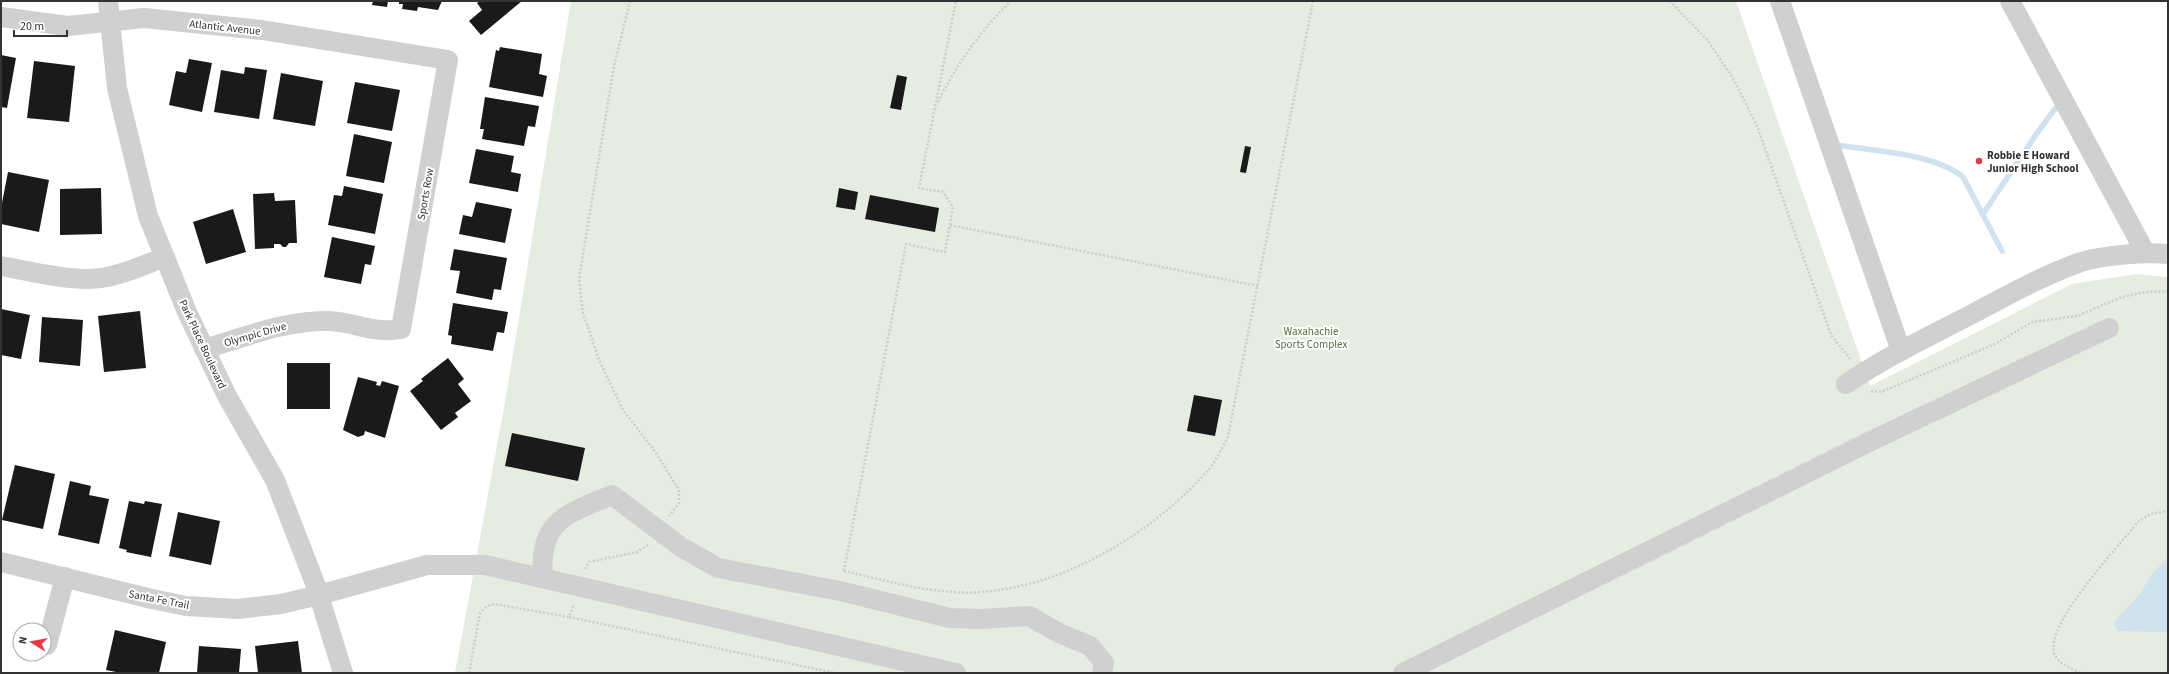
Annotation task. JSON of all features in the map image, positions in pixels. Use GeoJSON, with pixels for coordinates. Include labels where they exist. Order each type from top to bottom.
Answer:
{"type":"FeatureCollection","features":[{"type":"Feature","properties":{"kind":"street","name":"Park Place Boulevard"},"geometry":{"type":"LineString","coordinates":[[108,1],[117,88],[148,216],[204,349],[226,396],[276,480],[319,595],[343,673]]}},
{"type":"Feature","properties":{"kind":"street"},"geometry":{"type":"LineString","coordinates":[[1780,1],[1901,351]]}},
{"type":"Feature","properties":{"kind":"street"},"geometry":{"type":"LineString","coordinates":[[2010,1],[2144,252]]}},
{"type":"Feature","properties":{"kind":"street","name":"Atlantic Avenue"},"geometry":{"type":"LineString","coordinates":[[1,17],[68,26],[144,18],[254,30],[448,60]]}},
{"type":"Feature","properties":{"kind":"street","name":"Sports Row"},"geometry":{"type":"LineString","coordinates":[[401,329],[448,60]]}},
{"type":"Feature","properties":{"kind":"street"},"geometry":{"type":"LineString","coordinates":[[1852,380],[1901,351],[2038,280],[2082,262],[2144,252],[2168,254]]}},
{"type":"Feature","properties":{"kind":"street"},"geometry":{"type":"LineString","coordinates":[[1,266],[56,276],[90,279],[115,275],[165,257]]}},
{"type":"Feature","properties":{"kind":"street","name":"Olympic Drive"},"geometry":{"type":"LineString","coordinates":[[204,349],[287,324],[330,321],[386,332],[401,329]]}},
{"type":"Feature","properties":{"kind":"street"},"geometry":{"type":"LineString","coordinates":[[1403,673],[1873,440],[2109,328]]}},
{"type":"Feature","properties":{"kind":"street"},"geometry":{"type":"LineString","coordinates":[[543,578],[541,557],[549,534],[554,527],[565,515],[612,495],[681,547],[718,568],[840,591],[950,618],[981,619],[1029,616],[1059,633],[1090,646],[1104,663],[1102,673]]}},
{"type":"Feature","properties":{"kind":"street","name":"Santa Fe Trail"},"geometry":{"type":"LineString","coordinates":[[1,562],[186,606],[238,609],[282,604],[426,565],[485,565],[956,673]]}},
{"type":"Feature","properties":{"kind":"street"},"geometry":{"type":"LineString","coordinates":[[52,630],[65,577]]}},
{"type":"Feature","properties":{"kind":"path"},"geometry":{"type":"LineString","coordinates":[[569,616],[582,574],[589,562],[637,552],[648,545],[679,503],[679,490],[656,453],[623,410],[599,360],[583,313],[579,279],[614,66],[630,1]]}},
{"type":"Feature","properties":{"kind":"path"},"geometry":{"type":"LineString","coordinates":[[840,591],[906,244],[945,252],[954,207],[943,192],[919,188],[956,1]]}},
{"type":"Feature","properties":{"kind":"path"},"geometry":{"type":"LineString","coordinates":[[936,106],[947,84],[963,59],[983,31],[1011,1]]}},
{"type":"Feature","properties":{"kind":"path"},"geometry":{"type":"LineString","coordinates":[[844,570],[914,587],[949,592],[981,592],[1051,578],[1105,553],[1147,525],[1211,467],[1228,436],[1313,1]]}},
{"type":"Feature","properties":{"kind":"path"},"geometry":{"type":"LineString","coordinates":[[1670,1],[1708,41],[1734,80],[1757,126],[1832,335],[1850,358],[1852,380],[1867,390],[1881,392],[1995,344],[2032,322],[2077,316],[2122,296],[2146,292],[2168,291]]}},
{"type":"Feature","properties":{"kind":"path"},"geometry":{"type":"LineString","coordinates":[[950,225],[1258,286]]}},
{"type":"Feature","properties":{"kind":"path"},"geometry":{"type":"LineString","coordinates":[[2080,673],[2063,664],[2054,654],[2053,641],[2060,623],[2082,590],[2138,522],[2150,514],[2168,511]]}},
{"type":"Feature","properties":{"kind":"path"},"geometry":{"type":"LineString","coordinates":[[469,673],[480,612],[488,606],[501,604],[569,616],[835,673]]}},
{"type":"Feature","properties":{"kind":"green space","name":"Waxahachie Sports Complex"},"geometry":{"type":"Polygon","coordinates":[[[571,1],[1736,1],[1870,386],[2072,284],[2136,274],[2168,277],[2168,673],[455,673],[506,397],[571,1]]]}},
{"type":"Feature","properties":{"kind":"water"},"geometry":{"type":"Polygon","coordinates":[[[2168,557],[2168,632],[2117,631],[2114,622],[2140,594],[2152,574],[2168,557]]]}},
{"type":"Feature","properties":{"kind":"building"},"geometry":{"type":"Polygon","coordinates":[[[373,1],[388,1],[387,7],[372,5],[373,1]]]}},
{"type":"Feature","properties":{"kind":"building"},"geometry":{"type":"Polygon","coordinates":[[[399,1],[442,1],[438,10],[418,7],[417,11],[402,9],[403,4],[399,4],[399,1]]]}},
{"type":"Feature","properties":{"kind":"building"},"geometry":{"type":"Polygon","coordinates":[[[480,1],[522,1],[481,35],[469,21],[482,10],[477,3],[480,1]]]}},
{"type":"Feature","properties":{"kind":"building"},"geometry":{"type":"Polygon","coordinates":[[[500,47],[542,54],[539,74],[547,76],[543,97],[489,87],[496,50],[499,51],[500,47]]]}},
{"type":"Feature","properties":{"kind":"building"},"geometry":{"type":"Polygon","coordinates":[[[1,55],[16,58],[7,108],[1,107],[1,55]]]}},
{"type":"Feature","properties":{"kind":"building"},"geometry":{"type":"Polygon","coordinates":[[[189,59],[212,63],[202,112],[169,105],[176,71],[186,73],[189,59]]]}},
{"type":"Feature","properties":{"kind":"building"},"geometry":{"type":"Polygon","coordinates":[[[34,61],[75,66],[69,122],[27,118],[34,61]]]}},
{"type":"Feature","properties":{"kind":"building"},"geometry":{"type":"Polygon","coordinates":[[[245,67],[267,70],[259,119],[214,112],[221,70],[244,74],[245,67]]]}},
{"type":"Feature","properties":{"kind":"building"},"geometry":{"type":"Polygon","coordinates":[[[281,73],[323,81],[315,126],[273,119],[281,73]]]}},
{"type":"Feature","properties":{"kind":"building"},"geometry":{"type":"Polygon","coordinates":[[[897,75],[907,77],[901,110],[890,108],[897,75]]]}},
{"type":"Feature","properties":{"kind":"building"},"geometry":{"type":"Polygon","coordinates":[[[355,82],[400,90],[392,131],[347,123],[355,82]]]}},
{"type":"Feature","properties":{"kind":"building"},"geometry":{"type":"Polygon","coordinates":[[[485,97],[539,106],[535,127],[528,126],[524,146],[482,139],[484,129],[480,129],[485,97]]]}},
{"type":"Feature","properties":{"kind":"building"},"geometry":{"type":"Polygon","coordinates":[[[354,134],[392,142],[384,183],[346,176],[354,134]]]}},
{"type":"Feature","properties":{"kind":"building"},"geometry":{"type":"Polygon","coordinates":[[[1245,146],[1251,147],[1246,173],[1240,172],[1245,146]]]}},
{"type":"Feature","properties":{"kind":"building"},"geometry":{"type":"Polygon","coordinates":[[[476,149],[514,156],[511,172],[521,174],[518,192],[469,183],[476,149]]]}},
{"type":"Feature","properties":{"kind":"building"},"geometry":{"type":"Polygon","coordinates":[[[8,172],[49,180],[39,232],[1,224],[1,208],[8,172]]]}},
{"type":"Feature","properties":{"kind":"building"},"geometry":{"type":"Polygon","coordinates":[[[344,186],[383,194],[375,234],[328,225],[334,195],[342,196],[344,186]]]}},
{"type":"Feature","properties":{"kind":"building"},"geometry":{"type":"Polygon","coordinates":[[[101,188],[102,234],[60,235],[60,189],[101,188]]]}},
{"type":"Feature","properties":{"kind":"building"},"geometry":{"type":"Polygon","coordinates":[[[839,188],[858,192],[855,210],[836,207],[839,188]]]}},
{"type":"Feature","properties":{"kind":"building"},"geometry":{"type":"Polygon","coordinates":[[[274,193],[275,201],[295,200],[297,243],[289,243],[286,247],[283,247],[280,244],[274,244],[274,248],[255,249],[253,194],[274,193]]]}},
{"type":"Feature","properties":{"kind":"building"},"geometry":{"type":"Polygon","coordinates":[[[870,195],[939,208],[935,232],[865,219],[870,195]]]}},
{"type":"Feature","properties":{"kind":"building"},"geometry":{"type":"Polygon","coordinates":[[[476,202],[512,209],[505,243],[459,234],[463,215],[472,217],[476,202]]]}},
{"type":"Feature","properties":{"kind":"building"},"geometry":{"type":"Polygon","coordinates":[[[233,209],[246,252],[206,264],[193,222],[233,209]]]}},
{"type":"Feature","properties":{"kind":"building"},"geometry":{"type":"Polygon","coordinates":[[[332,237],[375,246],[371,265],[365,264],[361,284],[324,277],[332,237]]]}},
{"type":"Feature","properties":{"kind":"building"},"geometry":{"type":"Polygon","coordinates":[[[454,249],[507,258],[501,290],[494,289],[492,300],[456,293],[460,271],[450,270],[454,249]]]}},
{"type":"Feature","properties":{"kind":"building"},"geometry":{"type":"Polygon","coordinates":[[[453,303],[508,312],[504,333],[497,332],[493,351],[451,344],[452,336],[448,335],[453,303]]]}},
{"type":"Feature","properties":{"kind":"building"},"geometry":{"type":"Polygon","coordinates":[[[1,309],[30,315],[21,359],[1,355],[1,309]]]}},
{"type":"Feature","properties":{"kind":"building"},"geometry":{"type":"Polygon","coordinates":[[[140,311],[146,368],[104,372],[98,316],[140,311]]]}},
{"type":"Feature","properties":{"kind":"building"},"geometry":{"type":"Polygon","coordinates":[[[42,317],[83,320],[80,366],[39,362],[42,317]]]}},
{"type":"Feature","properties":{"kind":"building"},"geometry":{"type":"Polygon","coordinates":[[[448,358],[464,379],[458,384],[471,401],[455,413],[458,417],[441,430],[410,391],[423,381],[421,379],[448,358]]]}},
{"type":"Feature","properties":{"kind":"building"},"geometry":{"type":"Polygon","coordinates":[[[287,363],[330,363],[330,409],[287,409],[287,363]]]}},
{"type":"Feature","properties":{"kind":"building"},"geometry":{"type":"Polygon","coordinates":[[[358,377],[377,382],[376,385],[380,386],[382,381],[399,386],[385,438],[365,431],[364,435],[358,437],[343,430],[358,377]]]}},
{"type":"Feature","properties":{"kind":"building"},"geometry":{"type":"Polygon","coordinates":[[[1194,395],[1222,400],[1215,436],[1187,431],[1194,395]]]}},
{"type":"Feature","properties":{"kind":"building"},"geometry":{"type":"Polygon","coordinates":[[[512,433],[585,448],[578,481],[505,466],[512,433]]]}},
{"type":"Feature","properties":{"kind":"building"},"geometry":{"type":"Polygon","coordinates":[[[15,465],[55,474],[43,529],[2,520],[15,465]]]}},
{"type":"Feature","properties":{"kind":"building"},"geometry":{"type":"Polygon","coordinates":[[[70,481],[91,486],[89,495],[109,499],[99,544],[58,535],[70,481]]]}},
{"type":"Feature","properties":{"kind":"building"},"geometry":{"type":"Polygon","coordinates":[[[129,501],[144,504],[145,501],[162,504],[151,557],[126,552],[127,550],[119,548],[129,501]]]}},
{"type":"Feature","properties":{"kind":"building"},"geometry":{"type":"Polygon","coordinates":[[[178,512],[220,521],[211,565],[169,556],[178,512]]]}},
{"type":"Feature","properties":{"kind":"building"},"geometry":{"type":"Polygon","coordinates":[[[115,630],[166,642],[159,673],[121,673],[106,670],[115,630]]]}},
{"type":"Feature","properties":{"kind":"building"},"geometry":{"type":"Polygon","coordinates":[[[298,641],[302,673],[258,673],[255,646],[298,641]]]}},
{"type":"Feature","properties":{"kind":"building"},"geometry":{"type":"Polygon","coordinates":[[[199,646],[241,649],[239,673],[197,673],[199,646]]]}},
{"type":"Feature","properties":{"kind":"waterway"},"geometry":{"type":"LineString","coordinates":[[1983,214],[2037,133],[2055,109]]}},
{"type":"Feature","properties":{"kind":"waterway"},"geometry":{"type":"LineString","coordinates":[[1837,145],[1885,151],[1920,158],[1950,169],[1963,177],[2002,251]]}},
{"type":"Feature","properties":{"kind":"place","name":"Robbie E Howard Junior High School"},"geometry":{"type":"Point","coordinates":[1979,161]}}]}
